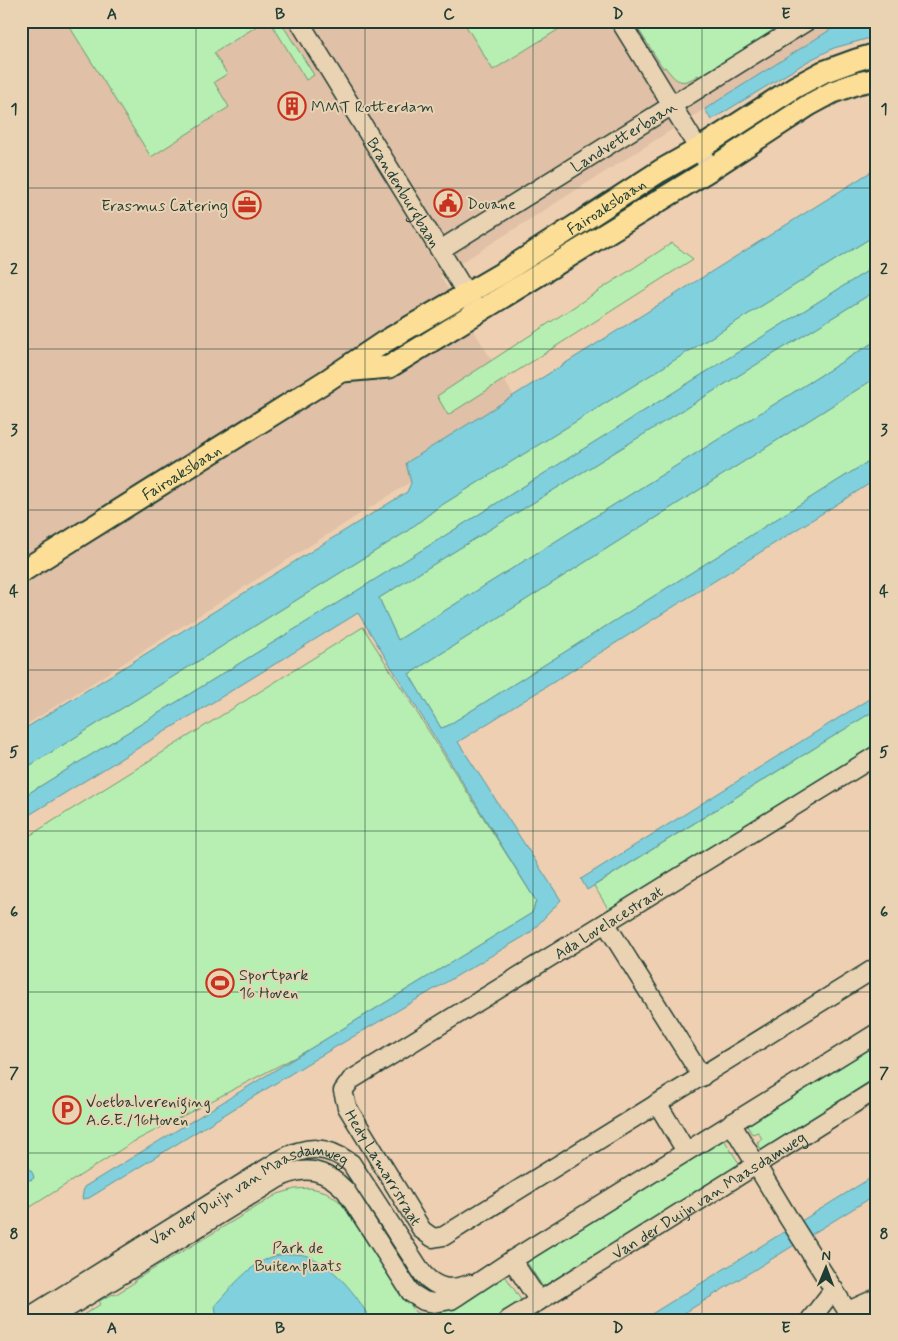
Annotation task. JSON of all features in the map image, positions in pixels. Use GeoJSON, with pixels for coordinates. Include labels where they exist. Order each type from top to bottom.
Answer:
{"type":"FeatureCollection","features":[{"type":"Feature","properties":{"kind":"main road","name":"Fairoaksbaan"},"geometry":{"type":"LineString","coordinates":[[21,572],[318,386],[384,342],[504,272],[660,171],[699,150],[795,87],[823,72],[877,54]]}},
{"type":"Feature","properties":{"kind":"main road","name":"Fairoaksbaan"},"geometry":{"type":"LineString","coordinates":[[340,371],[388,367],[833,92],[858,83],[877,79]]}},
{"type":"Feature","properties":{"kind":"street","name":"Brandenburgbaan"},"geometry":{"type":"LineString","coordinates":[[299,21],[479,312]]}},
{"type":"Feature","properties":{"kind":"street"},"geometry":{"type":"LineString","coordinates":[[620,21],[711,169]]}},
{"type":"Feature","properties":{"kind":"street","name":"Landvetterbaan"},"geometry":{"type":"LineString","coordinates":[[440,250],[808,21]]}},
{"type":"Feature","properties":{"kind":"street","name":"Ada Lovelacestraat"},"geometry":{"type":"LineString","coordinates":[[344,1091],[351,1080],[877,755]]}},
{"type":"Feature","properties":{"kind":"street"},"geometry":{"type":"LineString","coordinates":[[606,924],[702,1077]]}},
{"type":"Feature","properties":{"kind":"street"},"geometry":{"type":"LineString","coordinates":[[686,1151],[657,1103],[702,1077],[877,967]]}},
{"type":"Feature","properties":{"kind":"street","name":"Van der Duijn van Maasdamweg"},"geometry":{"type":"LineString","coordinates":[[48,1320],[277,1179],[289,1173],[302,1170],[326,1174],[336,1180],[346,1191],[403,1282],[417,1298],[434,1302],[451,1300],[488,1275],[877,1033]]}},
{"type":"Feature","properties":{"kind":"street","name":"Van der Duijn van Maasdamweg"},"geometry":{"type":"LineString","coordinates":[[508,1320],[877,1089]]}},
{"type":"Feature","properties":{"kind":"street","name":"Hedy Lamarrstraat"},"geometry":{"type":"LineString","coordinates":[[344,1091],[347,1107],[412,1214],[422,1230],[434,1238],[444,1236],[657,1103]]}},
{"type":"Feature","properties":{"kind":"street"},"geometry":{"type":"LineString","coordinates":[[731,1123],[850,1315],[877,1298]]}},
{"type":"Feature","properties":{"kind":"street","name":"Van der Duijn van Maasdamweg"},"geometry":{"type":"LineString","coordinates":[[24,1320],[280,1160],[292,1153],[308,1149],[322,1149],[333,1152],[352,1163],[429,1281],[442,1288],[458,1288],[488,1275]]}},
{"type":"Feature","properties":{"kind":"street"},"geometry":{"type":"LineString","coordinates":[[512,1260],[539,1300]]}},
{"type":"Feature","properties":{"kind":"street"},"geometry":{"type":"LineString","coordinates":[[810,1320],[834,1289]]}},
{"type":"Feature","properties":{"kind":"shaded area"},"geometry":{"type":"Polygon","coordinates":[[[21,21],[844,21],[440,276],[523,411],[21,728],[21,21]]]}},
{"type":"Feature","properties":{"kind":"green space"},"geometry":{"type":"Polygon","coordinates":[[[66,21],[265,21],[214,53],[227,74],[214,82],[229,107],[151,157],[66,21]]]}},
{"type":"Feature","properties":{"kind":"green space"},"geometry":{"type":"Polygon","coordinates":[[[270,21],[280,21],[314,75],[306,80],[270,21]]]}},
{"type":"Feature","properties":{"kind":"green space"},"geometry":{"type":"Polygon","coordinates":[[[463,21],[572,21],[493,70],[463,21]]]}},
{"type":"Feature","properties":{"kind":"green space"},"geometry":{"type":"Polygon","coordinates":[[[633,21],[793,21],[700,78],[698,75],[687,81],[679,81],[665,67],[663,68],[633,21]]]}},
{"type":"Feature","properties":{"kind":"green space"},"geometry":{"type":"Polygon","coordinates":[[[877,234],[877,265],[339,602],[21,798],[21,771],[406,532],[437,508],[877,234]]]}},
{"type":"Feature","properties":{"kind":"green space"},"geometry":{"type":"Polygon","coordinates":[[[672,243],[693,259],[448,415],[437,396],[672,243]]]}},
{"type":"Feature","properties":{"kind":"green space"},"geometry":{"type":"Polygon","coordinates":[[[877,290],[877,340],[398,640],[379,598],[877,290]]]}},
{"type":"Feature","properties":{"kind":"green space"},"geometry":{"type":"Polygon","coordinates":[[[877,377],[877,456],[441,728],[409,674],[877,377]]]}},
{"type":"Feature","properties":{"kind":"green space","name":"Sportpark 16 Hoven"},"geometry":{"type":"Polygon","coordinates":[[[363,627],[536,901],[532,913],[303,1053],[133,1142],[21,1213],[21,841],[363,627]]]}},
{"type":"Feature","properties":{"kind":"green space"},"geometry":{"type":"Polygon","coordinates":[[[877,709],[877,748],[611,913],[594,886],[877,709]]]}},
{"type":"Feature","properties":{"kind":"green space"},"geometry":{"type":"Polygon","coordinates":[[[877,1042],[877,1084],[764,1155],[757,1142],[762,1139],[758,1132],[752,1134],[746,1124],[877,1042]]]}},
{"type":"Feature","properties":{"kind":"green space"},"geometry":{"type":"Polygon","coordinates":[[[723,1138],[742,1168],[545,1290],[526,1261],[723,1138]]]}},
{"type":"Feature","properties":{"kind":"green space","name":"Park de Buitenplaats"},"geometry":{"type":"Polygon","coordinates":[[[311,1188],[326,1192],[339,1201],[371,1241],[415,1312],[430,1316],[440,1313],[504,1274],[523,1303],[496,1320],[75,1320],[101,1304],[99,1301],[113,1294],[115,1295],[135,1282],[135,1280],[278,1194],[295,1189],[311,1188]]]}},
{"type":"Feature","properties":{"kind":"water"},"geometry":{"type":"Polygon","coordinates":[[[844,21],[877,21],[877,36],[834,48],[810,60],[711,120],[705,109],[844,21]]]}},
{"type":"Feature","properties":{"kind":"water"},"geometry":{"type":"Polygon","coordinates":[[[877,168],[877,234],[437,508],[406,532],[21,771],[21,731],[407,492],[411,483],[406,463],[877,168]]]}},
{"type":"Feature","properties":{"kind":"water"},"geometry":{"type":"Polygon","coordinates":[[[877,265],[877,290],[379,598],[398,640],[877,340],[877,377],[409,674],[441,728],[447,726],[877,456],[877,479],[458,742],[561,900],[530,933],[310,1062],[89,1198],[82,1199],[84,1187],[532,913],[536,901],[358,613],[21,820],[21,798],[339,602],[877,265]]]}},
{"type":"Feature","properties":{"kind":"water"},"geometry":{"type":"Polygon","coordinates":[[[877,694],[877,709],[587,890],[581,879],[877,694]]]}},
{"type":"Feature","properties":{"kind":"water"},"geometry":{"type":"Polygon","coordinates":[[[21,1155],[33,1174],[34,1178],[31,1180],[26,1179],[21,1171],[21,1155]]]}},
{"type":"Feature","properties":{"kind":"water"},"geometry":{"type":"Polygon","coordinates":[[[877,1174],[877,1194],[673,1320],[642,1320],[877,1174]]]}},
{"type":"Feature","properties":{"kind":"water"},"geometry":{"type":"Polygon","coordinates":[[[288,1254],[304,1255],[324,1264],[351,1290],[370,1320],[217,1320],[215,1305],[240,1278],[261,1262],[274,1256],[288,1254]]]}},
{"type":"Feature","properties":{"kind":"place","name":"MMT Rotterdam"},"geometry":{"type":"Point","coordinates":[292,106]}},
{"type":"Feature","properties":{"kind":"place","name":"Douane"},"geometry":{"type":"Point","coordinates":[448,203]}},
{"type":"Feature","properties":{"kind":"place","name":"Erasmus Catering"},"geometry":{"type":"Point","coordinates":[247,205]}},
{"type":"Feature","properties":{"kind":"place","name":"Sportpark 16 Hoven"},"geometry":{"type":"Point","coordinates":[220,983]}},
{"type":"Feature","properties":{"kind":"place","name":"Voetbalvereniging A.G.E./16Hoven"},"geometry":{"type":"Point","coordinates":[67,1110]}}]}
